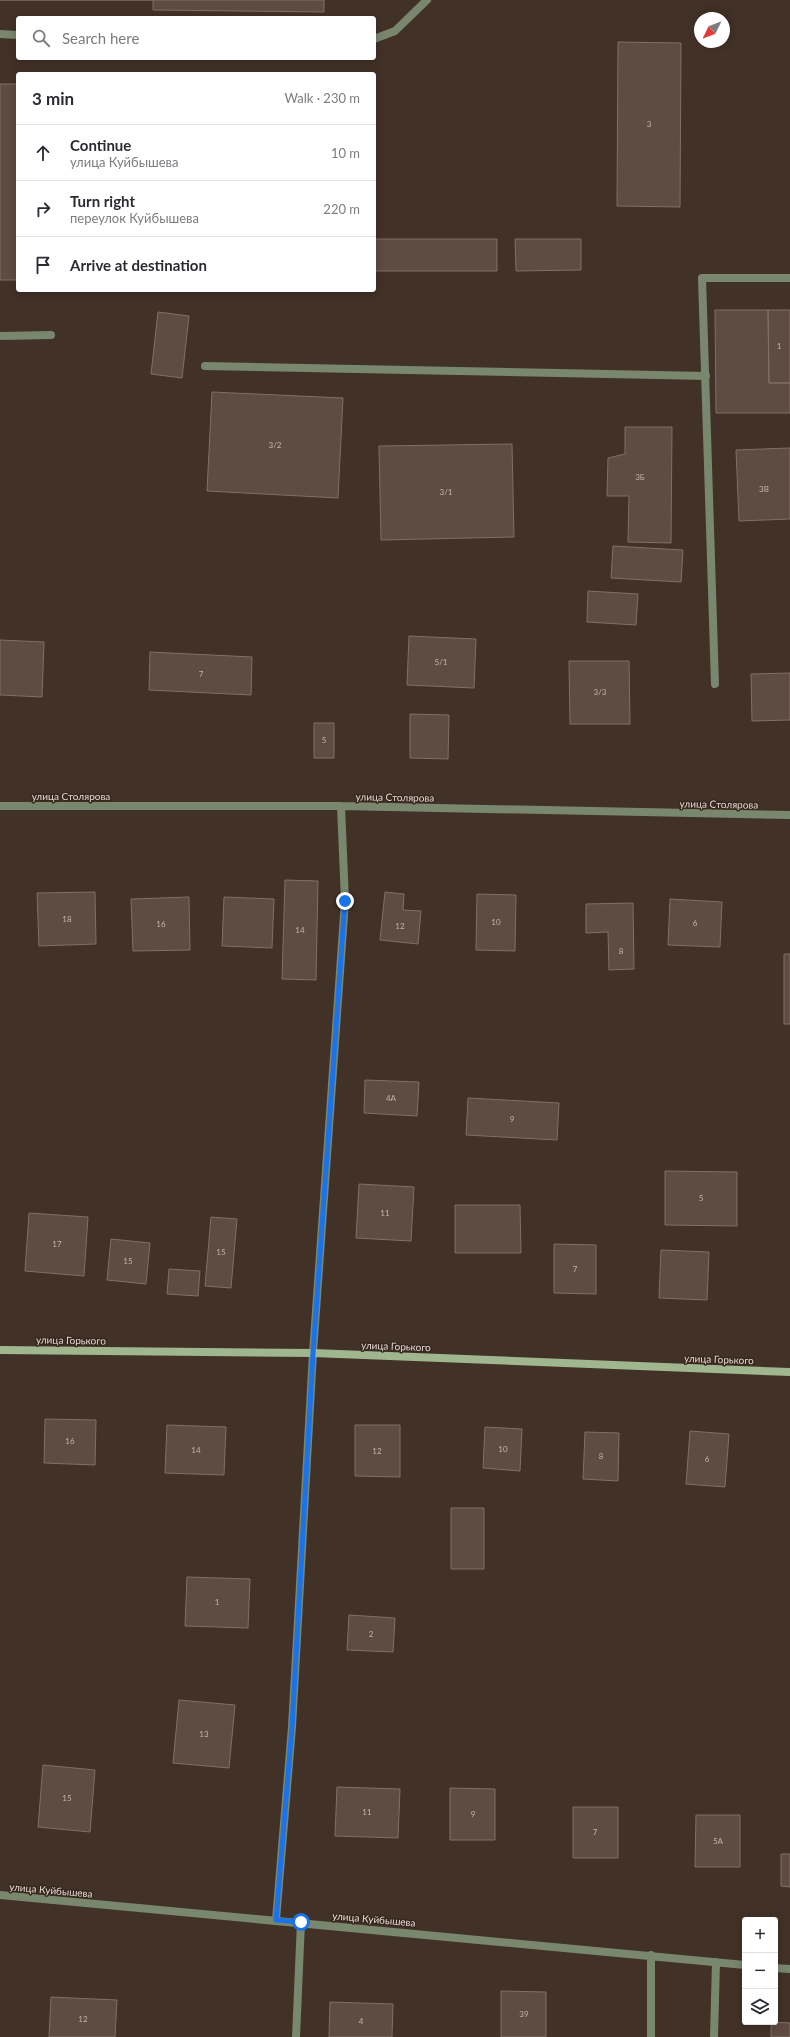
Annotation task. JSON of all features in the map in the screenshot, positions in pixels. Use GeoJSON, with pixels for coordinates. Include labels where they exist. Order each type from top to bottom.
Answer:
{"type":"FeatureCollection","features":[{"type":"Feature","properties":{"kind":"main road","name":"улица Горького"},"geometry":{"type":"LineString","coordinates":[[0,1350],[313,1353],[790,1372]]}},
{"type":"Feature","properties":{"kind":"street"},"geometry":{"type":"LineString","coordinates":[[376,38],[395,31],[427,0]]}},
{"type":"Feature","properties":{"kind":"street"},"geometry":{"type":"LineString","coordinates":[[0,34],[16,35]]}},
{"type":"Feature","properties":{"kind":"street"},"geometry":{"type":"LineString","coordinates":[[715,684],[702,278],[790,278]]}},
{"type":"Feature","properties":{"kind":"street"},"geometry":{"type":"LineString","coordinates":[[0,336],[51,335]]}},
{"type":"Feature","properties":{"kind":"street"},"geometry":{"type":"LineString","coordinates":[[205,366],[706,376]]}},
{"type":"Feature","properties":{"kind":"street","name":"улица Столярова"},"geometry":{"type":"LineString","coordinates":[[0,806],[341,806],[790,815]]}},
{"type":"Feature","properties":{"kind":"street"},"geometry":{"type":"LineString","coordinates":[[276,1920],[292,1727],[313,1353],[345,901],[341,806]]}},
{"type":"Feature","properties":{"kind":"street","name":"улица Куйбышева"},"geometry":{"type":"LineString","coordinates":[[0,1895],[301,1922],[742,1965]]}},
{"type":"Feature","properties":{"kind":"street"},"geometry":{"type":"LineString","coordinates":[[296,2037],[301,1922]]}},
{"type":"Feature","properties":{"kind":"street"},"geometry":{"type":"LineString","coordinates":[[651,1955],[651,2037]]}},
{"type":"Feature","properties":{"kind":"street"},"geometry":{"type":"LineString","coordinates":[[714,2037],[716,1962]]}},
{"type":"Feature","properties":{"kind":"street"},"geometry":{"type":"LineString","coordinates":[[778,1968],[790,1969]]}},
{"type":"Feature","properties":{"kind":"building"},"geometry":{"type":"Polygon","coordinates":[[[153,0],[324,0],[324,12],[153,10],[153,0]]]}},
{"type":"Feature","properties":{"kind":"building"},"geometry":{"type":"Polygon","coordinates":[[[618,42],[681,43],[680,207],[617,206],[618,42]]]}},
{"type":"Feature","properties":{"kind":"building"},"geometry":{"type":"Polygon","coordinates":[[[0,84],[16,84],[16,280],[0,280],[0,84]]]}},
{"type":"Feature","properties":{"kind":"building"},"geometry":{"type":"Polygon","coordinates":[[[376,239],[497,239],[497,271],[376,271],[376,239]]]}},
{"type":"Feature","properties":{"kind":"building"},"geometry":{"type":"Polygon","coordinates":[[[515,239],[581,239],[581,270],[516,271],[515,239]]]}},
{"type":"Feature","properties":{"kind":"building"},"geometry":{"type":"Polygon","coordinates":[[[715,310],[768,310],[769,383],[790,383],[790,413],[716,413],[715,310]]]}},
{"type":"Feature","properties":{"kind":"building"},"geometry":{"type":"Polygon","coordinates":[[[768,310],[790,310],[790,383],[769,383],[768,310]]]}},
{"type":"Feature","properties":{"kind":"building"},"geometry":{"type":"Polygon","coordinates":[[[158,312],[189,316],[182,378],[151,374],[158,312]]]}},
{"type":"Feature","properties":{"kind":"building"},"geometry":{"type":"Polygon","coordinates":[[[212,392],[343,398],[338,498],[207,491],[212,392]]]}},
{"type":"Feature","properties":{"kind":"building"},"geometry":{"type":"Polygon","coordinates":[[[625,427],[672,427],[671,543],[628,542],[629,496],[607,496],[608,458],[625,454],[625,427]]]}},
{"type":"Feature","properties":{"kind":"building"},"geometry":{"type":"Polygon","coordinates":[[[512,444],[514,537],[381,540],[379,446],[512,444]]]}},
{"type":"Feature","properties":{"kind":"building"},"geometry":{"type":"Polygon","coordinates":[[[790,448],[790,519],[739,521],[736,450],[790,448]]]}},
{"type":"Feature","properties":{"kind":"building"},"geometry":{"type":"Polygon","coordinates":[[[613,546],[683,550],[681,582],[611,578],[613,546]]]}},
{"type":"Feature","properties":{"kind":"building"},"geometry":{"type":"Polygon","coordinates":[[[588,591],[638,594],[636,625],[587,622],[588,591]]]}},
{"type":"Feature","properties":{"kind":"building"},"geometry":{"type":"Polygon","coordinates":[[[409,636],[476,639],[474,688],[407,685],[409,636]]]}},
{"type":"Feature","properties":{"kind":"building"},"geometry":{"type":"Polygon","coordinates":[[[0,640],[44,642],[42,697],[0,695],[0,640]]]}},
{"type":"Feature","properties":{"kind":"building"},"geometry":{"type":"Polygon","coordinates":[[[150,652],[252,657],[251,695],[149,690],[150,652]]]}},
{"type":"Feature","properties":{"kind":"building"},"geometry":{"type":"Polygon","coordinates":[[[569,661],[629,661],[630,724],[570,724],[569,661]]]}},
{"type":"Feature","properties":{"kind":"building"},"geometry":{"type":"Polygon","coordinates":[[[790,673],[790,720],[752,721],[751,674],[790,673]]]}},
{"type":"Feature","properties":{"kind":"building"},"geometry":{"type":"Polygon","coordinates":[[[410,714],[449,715],[448,759],[410,758],[410,714]]]}},
{"type":"Feature","properties":{"kind":"building"},"geometry":{"type":"Polygon","coordinates":[[[314,723],[334,723],[334,758],[314,758],[314,723]]]}},
{"type":"Feature","properties":{"kind":"building"},"geometry":{"type":"Polygon","coordinates":[[[285,880],[318,881],[316,980],[282,979],[285,880]]]}},
{"type":"Feature","properties":{"kind":"building"},"geometry":{"type":"Polygon","coordinates":[[[95,892],[96,944],[39,946],[37,893],[95,892]]]}},
{"type":"Feature","properties":{"kind":"building"},"geometry":{"type":"Polygon","coordinates":[[[385,892],[404,894],[403,910],[421,911],[418,944],[380,940],[385,892]]]}},
{"type":"Feature","properties":{"kind":"building"},"geometry":{"type":"Polygon","coordinates":[[[477,894],[516,895],[515,951],[476,950],[477,894]]]}},
{"type":"Feature","properties":{"kind":"building"},"geometry":{"type":"Polygon","coordinates":[[[189,897],[190,950],[133,951],[131,899],[189,897]]]}},
{"type":"Feature","properties":{"kind":"building"},"geometry":{"type":"Polygon","coordinates":[[[224,897],[274,899],[272,948],[222,946],[224,897]]]}},
{"type":"Feature","properties":{"kind":"building"},"geometry":{"type":"Polygon","coordinates":[[[670,899],[722,902],[720,947],[668,945],[670,899]]]}},
{"type":"Feature","properties":{"kind":"building"},"geometry":{"type":"Polygon","coordinates":[[[633,903],[634,969],[609,970],[608,932],[586,933],[586,904],[633,903]]]}},
{"type":"Feature","properties":{"kind":"building"},"geometry":{"type":"Polygon","coordinates":[[[784,954],[790,954],[790,1024],[784,1024],[784,954]]]}},
{"type":"Feature","properties":{"kind":"building"},"geometry":{"type":"Polygon","coordinates":[[[365,1080],[419,1082],[417,1116],[364,1113],[365,1080]]]}},
{"type":"Feature","properties":{"kind":"building"},"geometry":{"type":"Polygon","coordinates":[[[468,1098],[559,1103],[557,1140],[466,1135],[468,1098]]]}},
{"type":"Feature","properties":{"kind":"building"},"geometry":{"type":"Polygon","coordinates":[[[665,1171],[737,1172],[737,1226],[665,1225],[665,1171]]]}},
{"type":"Feature","properties":{"kind":"building"},"geometry":{"type":"Polygon","coordinates":[[[359,1184],[414,1187],[411,1241],[356,1238],[359,1184]]]}},
{"type":"Feature","properties":{"kind":"building"},"geometry":{"type":"Polygon","coordinates":[[[455,1205],[520,1205],[521,1253],[455,1253],[455,1205]]]}},
{"type":"Feature","properties":{"kind":"building"},"geometry":{"type":"Polygon","coordinates":[[[29,1213],[88,1217],[84,1276],[25,1271],[29,1213]]]}},
{"type":"Feature","properties":{"kind":"building"},"geometry":{"type":"Polygon","coordinates":[[[211,1217],[237,1219],[231,1288],[205,1286],[211,1217]]]}},
{"type":"Feature","properties":{"kind":"building"},"geometry":{"type":"Polygon","coordinates":[[[111,1239],[150,1243],[146,1284],[107,1280],[111,1239]]]}},
{"type":"Feature","properties":{"kind":"building"},"geometry":{"type":"Polygon","coordinates":[[[554,1244],[596,1245],[596,1294],[554,1293],[554,1244]]]}},
{"type":"Feature","properties":{"kind":"building"},"geometry":{"type":"Polygon","coordinates":[[[661,1250],[709,1252],[707,1300],[659,1298],[661,1250]]]}},
{"type":"Feature","properties":{"kind":"building"},"geometry":{"type":"Polygon","coordinates":[[[169,1269],[200,1271],[198,1296],[167,1294],[169,1269]]]}},
{"type":"Feature","properties":{"kind":"building"},"geometry":{"type":"Polygon","coordinates":[[[45,1419],[96,1420],[95,1465],[44,1463],[45,1419]]]}},
{"type":"Feature","properties":{"kind":"building"},"geometry":{"type":"Polygon","coordinates":[[[167,1425],[226,1427],[224,1475],[165,1473],[167,1425]]]}},
{"type":"Feature","properties":{"kind":"building"},"geometry":{"type":"Polygon","coordinates":[[[355,1425],[400,1425],[400,1477],[355,1476],[355,1425]]]}},
{"type":"Feature","properties":{"kind":"building"},"geometry":{"type":"Polygon","coordinates":[[[485,1427],[522,1429],[520,1471],[483,1468],[485,1427]]]}},
{"type":"Feature","properties":{"kind":"building"},"geometry":{"type":"Polygon","coordinates":[[[690,1431],[729,1434],[725,1487],[686,1484],[690,1431]]]}},
{"type":"Feature","properties":{"kind":"building"},"geometry":{"type":"Polygon","coordinates":[[[585,1432],[619,1433],[618,1481],[583,1479],[585,1432]]]}},
{"type":"Feature","properties":{"kind":"building"},"geometry":{"type":"Polygon","coordinates":[[[451,1508],[484,1508],[484,1569],[451,1569],[451,1508]]]}},
{"type":"Feature","properties":{"kind":"building"},"geometry":{"type":"Polygon","coordinates":[[[187,1577],[250,1579],[248,1628],[185,1626],[187,1577]]]}},
{"type":"Feature","properties":{"kind":"building"},"geometry":{"type":"Polygon","coordinates":[[[349,1615],[395,1618],[393,1652],[347,1650],[349,1615]]]}},
{"type":"Feature","properties":{"kind":"building"},"geometry":{"type":"Polygon","coordinates":[[[179,1700],[235,1705],[229,1768],[173,1763],[179,1700]]]}},
{"type":"Feature","properties":{"kind":"building"},"geometry":{"type":"Polygon","coordinates":[[[43,1765],[95,1770],[90,1832],[38,1827],[43,1765]]]}},
{"type":"Feature","properties":{"kind":"building"},"geometry":{"type":"Polygon","coordinates":[[[337,1787],[400,1789],[398,1838],[335,1836],[337,1787]]]}},
{"type":"Feature","properties":{"kind":"building"},"geometry":{"type":"Polygon","coordinates":[[[450,1788],[495,1789],[495,1840],[450,1840],[450,1788]]]}},
{"type":"Feature","properties":{"kind":"building"},"geometry":{"type":"Polygon","coordinates":[[[573,1807],[618,1807],[618,1858],[573,1858],[573,1807]]]}},
{"type":"Feature","properties":{"kind":"building"},"geometry":{"type":"Polygon","coordinates":[[[696,1815],[740,1815],[740,1867],[695,1867],[696,1815]]]}},
{"type":"Feature","properties":{"kind":"building"},"geometry":{"type":"Polygon","coordinates":[[[781,1854],[790,1854],[790,1887],[781,1886],[781,1854]]]}},
{"type":"Feature","properties":{"kind":"building"},"geometry":{"type":"Polygon","coordinates":[[[501,1991],[546,1992],[546,2037],[501,2037],[501,1991]]]}},
{"type":"Feature","properties":{"kind":"building"},"geometry":{"type":"Polygon","coordinates":[[[51,1997],[117,2000],[115,2037],[49,2037],[51,1997]]]}},
{"type":"Feature","properties":{"kind":"building"},"geometry":{"type":"Polygon","coordinates":[[[330,2002],[393,2004],[392,2037],[329,2037],[330,2002]]]}},
{"type":"Feature","properties":{"kind":"building"},"geometry":{"type":"Polygon","coordinates":[[[778,2022],[790,2023],[790,2037],[771,2037],[771,2025],[778,2025],[778,2022]]]}},
{"type":"Feature","properties":{"kind":"route"},"geometry":{"type":"LineString","coordinates":[[301,1922],[276,1920],[292,1727],[313,1353],[345,901]]}}]}
